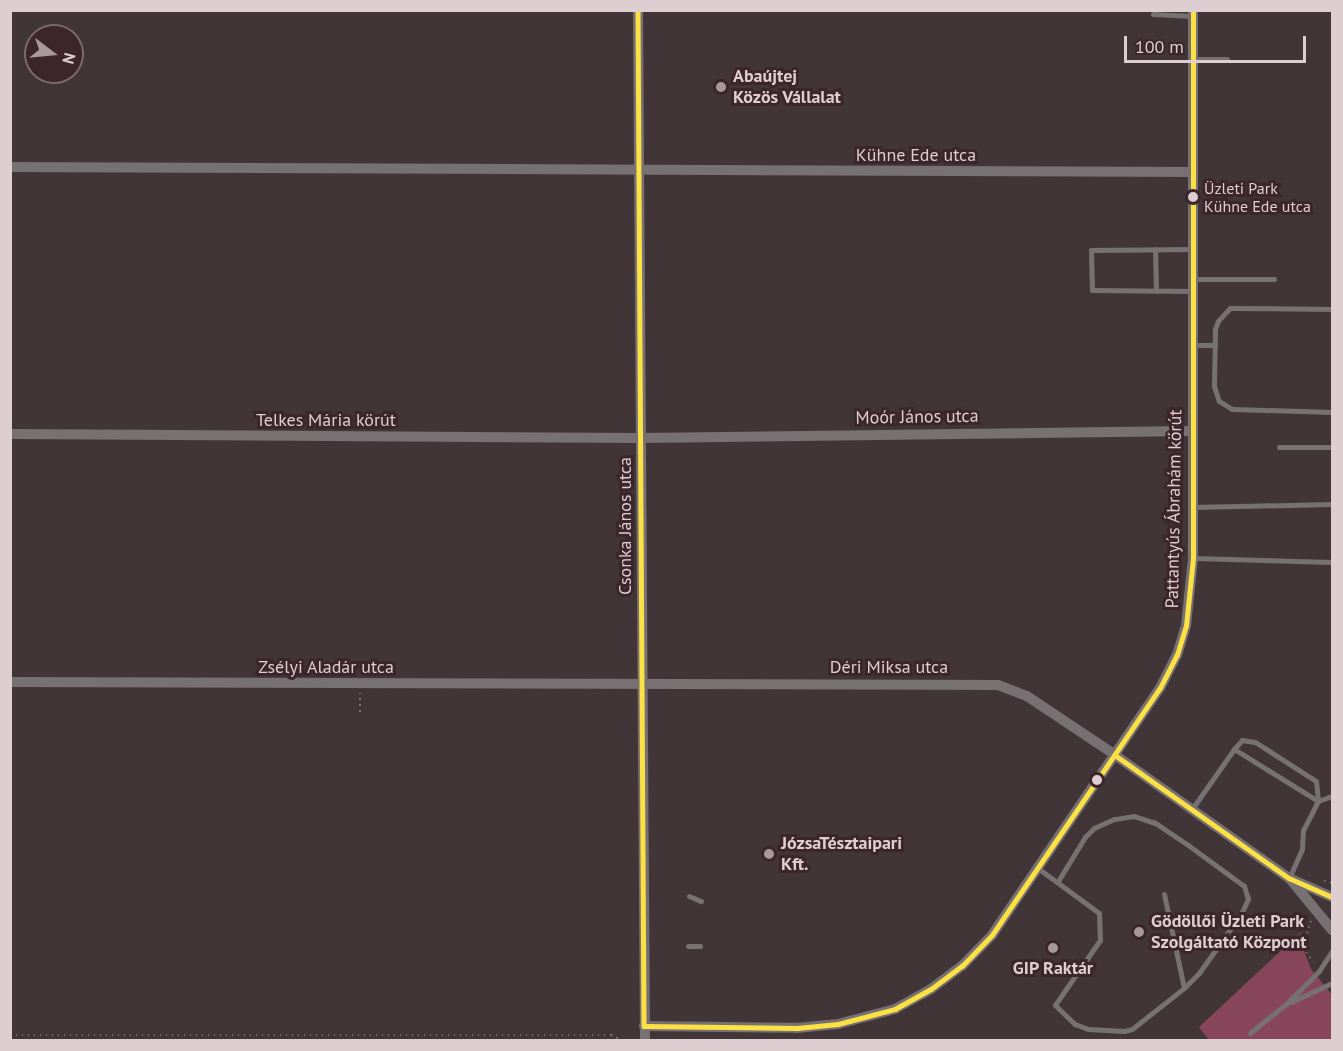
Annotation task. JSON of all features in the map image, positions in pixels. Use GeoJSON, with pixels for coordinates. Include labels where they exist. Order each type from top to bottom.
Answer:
{"type":"FeatureCollection","features":[{"type":"Feature","properties":{"kind":"street","name":"Csonka János utca"},"geometry":{"type":"LineString","coordinates":[[638,10],[645,1041]]}},
{"type":"Feature","properties":{"kind":"street","name":"Pattantyús Ábrahám körút"},"geometry":{"type":"LineString","coordinates":[[644,1026],[819,1026],[858,1020],[895,1009],[932,989],[978,951],[1039,869],[1160,688],[1177,655],[1189,610],[1193,558],[1193,13]]}},
{"type":"Feature","properties":{"kind":"street"},"geometry":{"type":"LineString","coordinates":[[10,167],[639,170]]}},
{"type":"Feature","properties":{"kind":"street","name":"Kühne Ede utca"},"geometry":{"type":"LineString","coordinates":[[639,170],[1193,172]]}},
{"type":"Feature","properties":{"kind":"street","name":"Moór János utca"},"geometry":{"type":"LineString","coordinates":[[641,438],[1193,431]]}},
{"type":"Feature","properties":{"kind":"street","name":"Telkes Mária körút"},"geometry":{"type":"LineString","coordinates":[[10,434],[641,438]]}},
{"type":"Feature","properties":{"kind":"street","name":"Zsélyi Aladár utca"},"geometry":{"type":"LineString","coordinates":[[10,682],[642,685]]}},
{"type":"Feature","properties":{"kind":"street","name":"Déri Miksa utca"},"geometry":{"type":"LineString","coordinates":[[642,685],[998,685],[1027,696],[1116,755],[1289,878]]}},
{"type":"Feature","properties":{"kind":"street"},"geometry":{"type":"LineString","coordinates":[[1289,878],[1332,897]]}},
{"type":"Feature","properties":{"kind":"street"},"geometry":{"type":"LineString","coordinates":[[1289,878],[1332,930]]}},
{"type":"Feature","properties":{"kind":"lane"},"geometry":{"type":"LineString","coordinates":[[1153,14],[1193,13]]}},
{"type":"Feature","properties":{"kind":"lane"},"geometry":{"type":"LineString","coordinates":[[1192,59],[1227,59]]}},
{"type":"Feature","properties":{"kind":"lane"},"geometry":{"type":"LineString","coordinates":[[1155,249],[1156,291]]}},
{"type":"Feature","properties":{"kind":"lane"},"geometry":{"type":"LineString","coordinates":[[1193,249],[1091,250],[1092,290],[1193,291]]}},
{"type":"Feature","properties":{"kind":"lane"},"geometry":{"type":"LineString","coordinates":[[1193,279],[1274,279]]}},
{"type":"Feature","properties":{"kind":"lane"},"geometry":{"type":"LineString","coordinates":[[1332,309],[1230,308],[1218,321],[1215,345],[1215,395],[1225,407],[1242,410],[1332,412]]}},
{"type":"Feature","properties":{"kind":"lane"},"geometry":{"type":"LineString","coordinates":[[1193,345],[1215,345]]}},
{"type":"Feature","properties":{"kind":"lane"},"geometry":{"type":"LineString","coordinates":[[1279,447],[1332,447]]}},
{"type":"Feature","properties":{"kind":"lane"},"geometry":{"type":"LineString","coordinates":[[1193,507],[1332,504]]}},
{"type":"Feature","properties":{"kind":"lane"},"geometry":{"type":"LineString","coordinates":[[1193,558],[1332,562]]}},
{"type":"Feature","properties":{"kind":"lane"},"geometry":{"type":"LineString","coordinates":[[1192,809],[1242,741],[1255,742],[1316,781],[1318,801],[1304,830],[1302,849],[1289,878]]}},
{"type":"Feature","properties":{"kind":"lane"},"geometry":{"type":"LineString","coordinates":[[1234,749],[1318,801]]}},
{"type":"Feature","properties":{"kind":"lane"},"geometry":{"type":"LineString","coordinates":[[1318,801],[1332,796]]}},
{"type":"Feature","properties":{"kind":"lane"},"geometry":{"type":"LineString","coordinates":[[1039,869],[1100,913],[1100,940],[1055,1005],[1075,1024],[1088,1029],[1124,1031],[1132,1029],[1184,988],[1199,973],[1247,905],[1248,894],[1244,886],[1155,823],[1134,816],[1114,819],[1094,828],[1085,837],[1058,881]]}},
{"type":"Feature","properties":{"kind":"lane"},"geometry":{"type":"LineString","coordinates":[[1164,894],[1184,988]]}},
{"type":"Feature","properties":{"kind":"lane"},"geometry":{"type":"LineString","coordinates":[[688,896],[701,901]]}},
{"type":"Feature","properties":{"kind":"lane"},"geometry":{"type":"LineString","coordinates":[[688,946],[700,946]]}},
{"type":"Feature","properties":{"kind":"lane"},"geometry":{"type":"LineString","coordinates":[[1250,1033],[1286,1004],[1319,971],[1332,951]]}},
{"type":"Feature","properties":{"kind":"lane"},"geometry":{"type":"LineString","coordinates":[[1286,1004],[1332,983]]}},
{"type":"Feature","properties":{"kind":"path"},"geometry":{"type":"LineString","coordinates":[[360,684],[360,712]]}},
{"type":"Feature","properties":{"kind":"path"},"geometry":{"type":"LineString","coordinates":[[1311,921],[1305,933],[1304,945],[1319,971]]}},
{"type":"Feature","properties":{"kind":"path"},"geometry":{"type":"LineString","coordinates":[[10,1035],[611,1035],[622,1041]]}},
{"type":"Feature","properties":{"kind":"shaded area"},"geometry":{"type":"Polygon","coordinates":[[[1301,932],[1302,946],[1311,969],[1332,995],[1332,1040],[1209,1040],[1199,1027],[1301,932]]]}},
{"type":"Feature","properties":{"kind":"transit line"},"geometry":{"type":"LineString","coordinates":[[638,10],[644,1026]]}},
{"type":"Feature","properties":{"kind":"transit line"},"geometry":{"type":"LineString","coordinates":[[644,1026],[797,1028],[838,1024],[895,1009],[931,989],[962,966],[992,935],[1160,688],[1177,655],[1186,626],[1193,558],[1193,10]]}},
{"type":"Feature","properties":{"kind":"transit line"},"geometry":{"type":"LineString","coordinates":[[1115,755],[1289,878],[1332,897]]}},
{"type":"Feature","properties":{"kind":"place","name":"Abaújtej Közös Vállalat"},"geometry":{"type":"Point","coordinates":[721,87]}},
{"type":"Feature","properties":{"kind":"place","name":"Üzleti Park Kühne Ede utca"},"geometry":{"type":"Point","coordinates":[1193,197]}},
{"type":"Feature","properties":{"kind":"place","name":"JózsaTésztaipari Kft."},"geometry":{"type":"Point","coordinates":[769,854]}},
{"type":"Feature","properties":{"kind":"place","name":"Gödöllői Üzleti Park Szolgáltató Központ"},"geometry":{"type":"Point","coordinates":[1139,932]}},
{"type":"Feature","properties":{"kind":"place","name":"GIP Raktár"},"geometry":{"type":"Point","coordinates":[1053,948]}}]}
